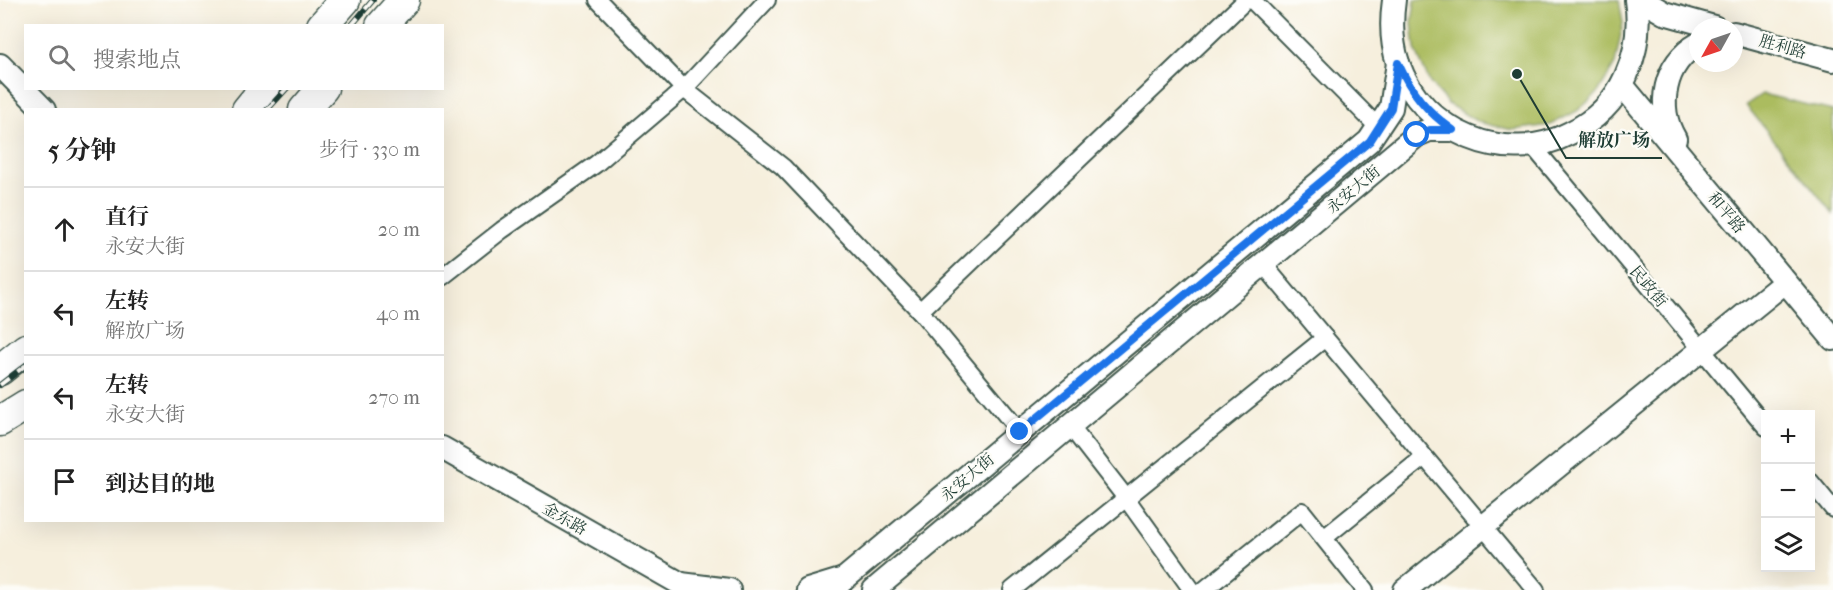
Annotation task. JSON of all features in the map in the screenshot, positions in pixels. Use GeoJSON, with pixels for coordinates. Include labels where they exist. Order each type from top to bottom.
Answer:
{"type":"FeatureCollection","features":[{"type":"Feature","properties":{"kind":"highway"},"geometry":{"type":"LineString","coordinates":[[324,24],[345,0]]}},
{"type":"Feature","properties":{"kind":"highway"},"geometry":{"type":"LineString","coordinates":[[383,24],[404,0]]}},
{"type":"Feature","properties":{"kind":"highway"},"geometry":{"type":"LineString","coordinates":[[249,108],[264,90]]}},
{"type":"Feature","properties":{"kind":"highway"},"geometry":{"type":"LineString","coordinates":[[306,108],[321,90]]}},
{"type":"Feature","properties":{"kind":"highway"},"geometry":{"type":"LineString","coordinates":[[0,370],[24,351]]}},
{"type":"Feature","properties":{"kind":"highway"},"geometry":{"type":"LineString","coordinates":[[0,421],[24,406]]}},
{"type":"Feature","properties":{"kind":"main road"},"geometry":{"type":"LineString","coordinates":[[1394,0],[1393,42],[1398,63],[1419,100],[1453,130],[1477,141],[1499,146],[1532,145],[1563,137],[1582,127],[1599,114],[1622,85],[1632,63],[1637,42],[1636,0]]}},
{"type":"Feature","properties":{"kind":"main road"},"geometry":{"type":"LineString","coordinates":[[1642,0],[1664,13],[1689,20]]}},
{"type":"Feature","properties":{"kind":"main road","name":"胜利路"},"geometry":{"type":"LineString","coordinates":[[1743,36],[1833,60]]}},
{"type":"Feature","properties":{"kind":"main road"},"geometry":{"type":"LineString","coordinates":[[1689,51],[1673,70],[1664,91],[1665,112],[1672,133],[1701,180]]}},
{"type":"Feature","properties":{"kind":"main road","name":"永安大街"},"geometry":{"type":"LineString","coordinates":[[837,585],[1370,141],[1391,108],[1398,63]]}},
{"type":"Feature","properties":{"kind":"main road"},"geometry":{"type":"LineString","coordinates":[[0,65],[24,90]]}},
{"type":"Feature","properties":{"kind":"main road","name":"和平路"},"geometry":{"type":"LineString","coordinates":[[1622,85],[1833,339]]}},
{"type":"Feature","properties":{"kind":"main road"},"geometry":{"type":"LineString","coordinates":[[24,90],[42,108]]}},
{"type":"Feature","properties":{"kind":"main road","name":"永安大街"},"geometry":{"type":"LineString","coordinates":[[874,590],[1417,135],[1430,130],[1453,130]]}},
{"type":"Feature","properties":{"kind":"main road"},"geometry":{"type":"LineString","coordinates":[[1405,590],[1785,282]]}},
{"type":"Feature","properties":{"kind":"main road","name":"金东路"},"geometry":{"type":"LineString","coordinates":[[444,449],[684,587]]}},
{"type":"Feature","properties":{"kind":"main road"},"geometry":{"type":"LineString","coordinates":[[808,590],[837,585]]}},
{"type":"Feature","properties":{"kind":"main road"},"geometry":{"type":"LineString","coordinates":[[684,587],[729,590]]}},
{"type":"Feature","properties":{"kind":"street"},"geometry":{"type":"LineString","coordinates":[[598,0],[684,89],[783,167],[920,311],[1020,432]]}},
{"type":"Feature","properties":{"kind":"street"},"geometry":{"type":"LineString","coordinates":[[444,276],[502,230],[596,164],[684,89],[767,0]]}},
{"type":"Feature","properties":{"kind":"street"},"geometry":{"type":"LineString","coordinates":[[920,311],[1243,2],[1378,127]]}},
{"type":"Feature","properties":{"kind":"street","name":"民政街"},"geometry":{"type":"LineString","coordinates":[[1532,145],[1761,421]]}},
{"type":"Feature","properties":{"kind":"street"},"geometry":{"type":"LineString","coordinates":[[1263,264],[1536,590]]}},
{"type":"Feature","properties":{"kind":"street"},"geometry":{"type":"LineString","coordinates":[[1012,590],[1325,338]]}},
{"type":"Feature","properties":{"kind":"street"},"geometry":{"type":"LineString","coordinates":[[1070,426],[1126,498],[1192,590]]}},
{"type":"Feature","properties":{"kind":"street"},"geometry":{"type":"LineString","coordinates":[[1324,538],[1424,457]]}},
{"type":"Feature","properties":{"kind":"street"},"geometry":{"type":"LineString","coordinates":[[1815,487],[1833,509]]}},
{"type":"Feature","properties":{"kind":"street"},"geometry":{"type":"LineString","coordinates":[[1204,590],[1302,511],[1365,590]]}},
{"type":"Feature","properties":{"kind":"green space"},"geometry":{"type":"Polygon","coordinates":[[[1415,0],[1619,0],[1623,23],[1615,64],[1597,94],[1577,111],[1550,125],[1512,130],[1478,122],[1448,104],[1430,83],[1415,49],[1412,23],[1415,0]]]}},
{"type":"Feature","properties":{"kind":"green space"},"geometry":{"type":"Polygon","coordinates":[[[1762,94],[1833,111],[1833,214],[1746,105],[1762,94]]]}},
{"type":"Feature","properties":{"kind":"railway"},"geometry":{"type":"LineString","coordinates":[[353,24],[373,0]]}},
{"type":"Feature","properties":{"kind":"railway"},"geometry":{"type":"LineString","coordinates":[[269,108],[285,90]]}},
{"type":"Feature","properties":{"kind":"railway"},"geometry":{"type":"LineString","coordinates":[[0,385],[24,367]]}},
{"type":"Feature","properties":{"kind":"place","name":"解放广场"},"geometry":{"type":"Point","coordinates":[1517,74]}},
{"type":"Feature","properties":{"kind":"route"},"geometry":{"type":"LineString","coordinates":[[1020,432],[1370,141],[1391,108],[1398,63],[1419,100],[1453,130],[1430,130],[1417,135]]}}]}
